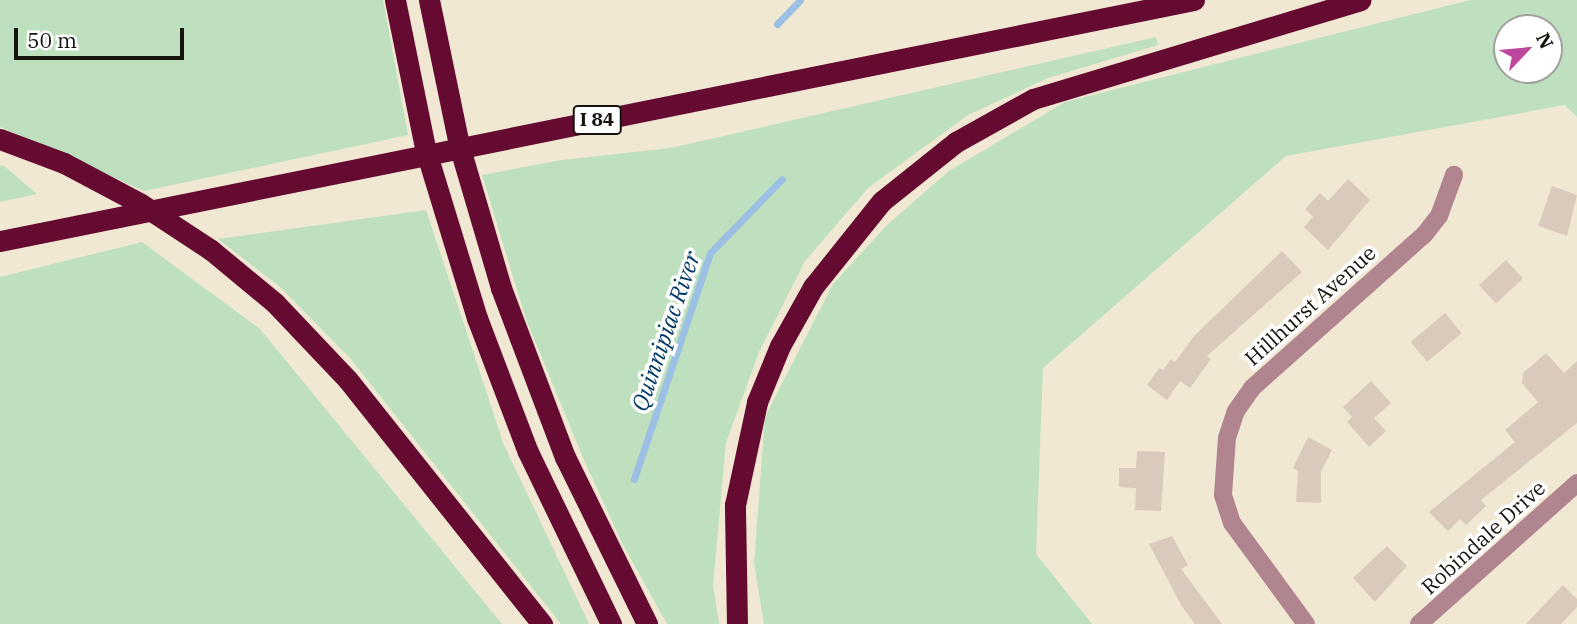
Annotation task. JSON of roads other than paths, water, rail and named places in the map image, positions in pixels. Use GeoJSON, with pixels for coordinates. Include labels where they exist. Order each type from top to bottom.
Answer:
{"type":"FeatureCollection","features":[{"type":"Feature","properties":{"kind":"highway"},"geometry":{"type":"LineString","coordinates":[[395,0],[415,102],[444,216],[510,407],[611,624]]}},
{"type":"Feature","properties":{"kind":"highway"},"geometry":{"type":"LineString","coordinates":[[429,0],[477,210],[518,337],[565,457],[647,624]]}},
{"type":"Feature","properties":{"kind":"highway","name":"I 84"},"geometry":{"type":"LineString","coordinates":[[0,241],[1194,0]]}},
{"type":"Feature","properties":{"kind":"highway"},"geometry":{"type":"LineString","coordinates":[[737,624],[735,505],[757,402],[780,346],[813,287],[882,201],[956,142],[1033,99],[1360,0]]}},
{"type":"Feature","properties":{"kind":"highway"},"geometry":{"type":"LineString","coordinates":[[0,139],[84,173],[201,243],[268,296],[330,359],[542,624]]}},
{"type":"Feature","properties":{"kind":"street","name":"Hillhurst Avenue"},"geometry":{"type":"LineString","coordinates":[[1306,624],[1232,523],[1223,495],[1227,438],[1236,411],[1252,388],[1424,235],[1439,216],[1454,175]]}},
{"type":"Feature","properties":{"kind":"street","name":"Robindale Drive"},"geometry":{"type":"LineString","coordinates":[[1419,624],[1577,483]]}},
{"type":"Feature","properties":{"kind":"waterway","name":"Quinnipiac River"},"geometry":{"type":"LineString","coordinates":[[777,24],[800,0]]}},
{"type":"Feature","properties":{"kind":"waterway","name":"Quinnipiac River"},"geometry":{"type":"LineString","coordinates":[[634,479],[710,253],[782,179]]}}]}
